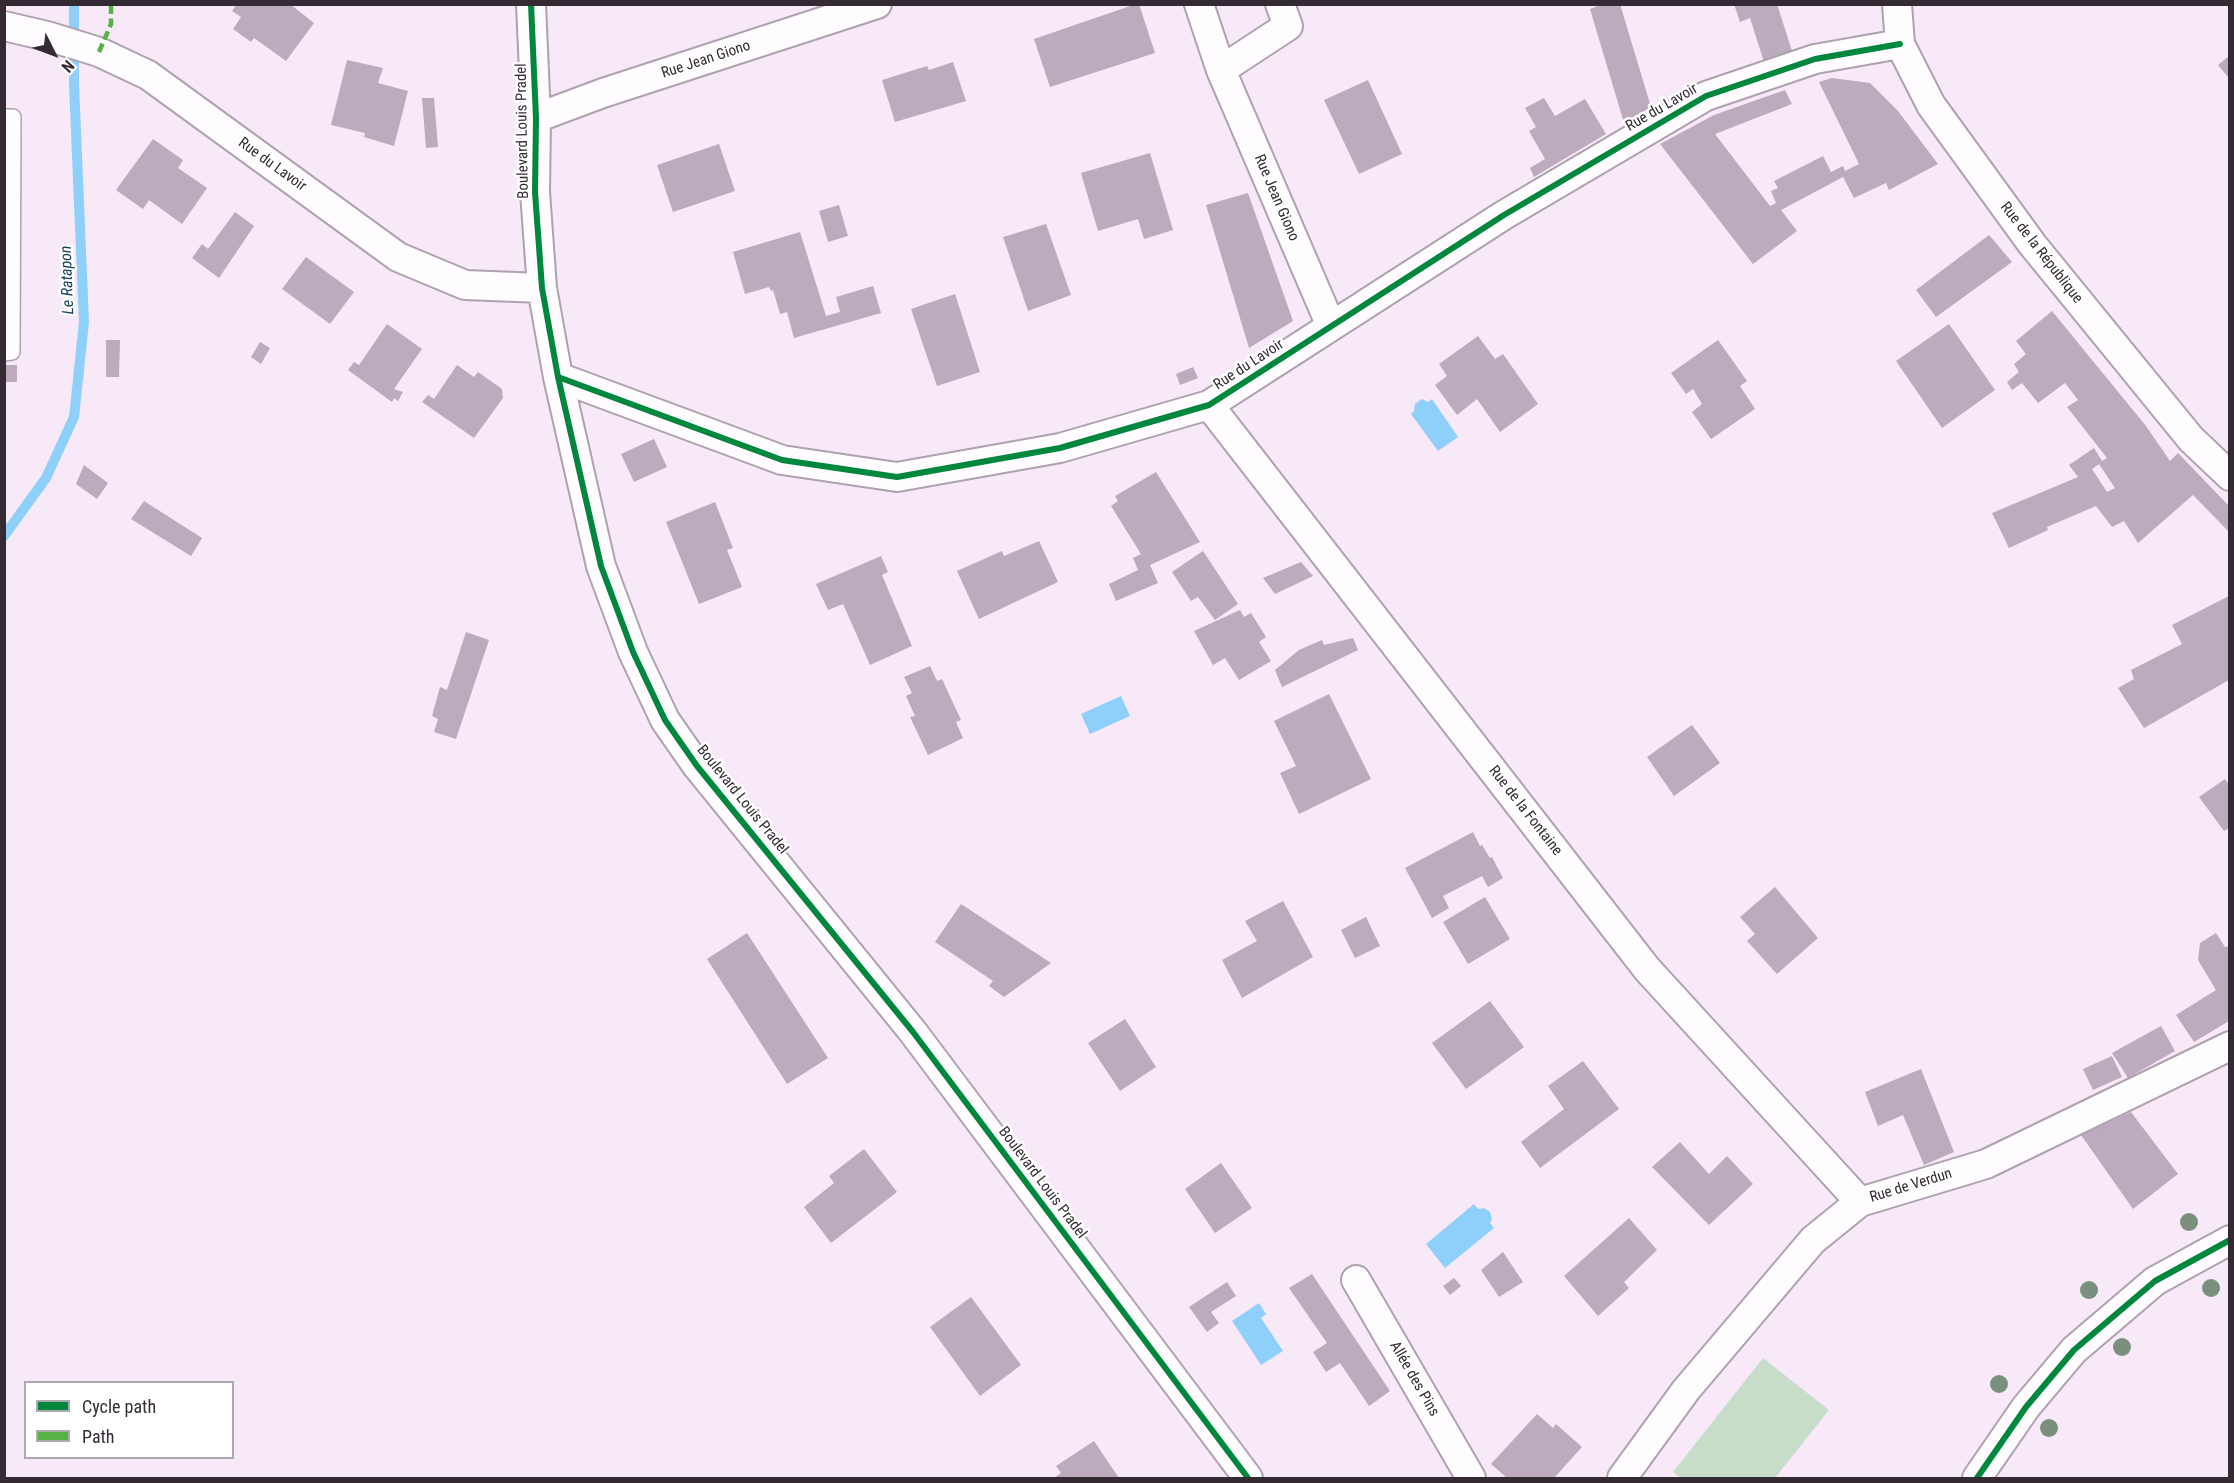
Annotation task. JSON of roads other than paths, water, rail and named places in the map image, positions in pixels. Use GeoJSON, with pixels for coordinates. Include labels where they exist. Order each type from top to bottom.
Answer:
{"type":"FeatureCollection","features":[{"type":"Feature","properties":{"kind":"street","name":"Boulevard Louis Pradel"},"geometry":{"type":"LineString","coordinates":[[531,4],[536,118],[536,192],[542,288],[558,377],[601,566],[633,652],[665,720],[697,765],[913,1032],[1248,1479]]}},
{"type":"Feature","properties":{"kind":"street","name":"Rue Jean Giono"},"geometry":{"type":"LineString","coordinates":[[536,118],[603,93],[876,4]]}},
{"type":"Feature","properties":{"kind":"street","name":"Rue Jean Giono"},"geometry":{"type":"LineString","coordinates":[[1199,4],[1221,70],[1331,326]]}},
{"type":"Feature","properties":{"kind":"street"},"geometry":{"type":"LineString","coordinates":[[1221,70],[1288,26],[1280,4]]}},
{"type":"Feature","properties":{"kind":"street","name":"Rue de la République"},"geometry":{"type":"LineString","coordinates":[[1897,4],[1900,44],[1931,105],[2032,244],[2191,439],[2229,476]]}},
{"type":"Feature","properties":{"kind":"street","name":"Rue du Lavoir"},"geometry":{"type":"LineString","coordinates":[[4,26],[99,52],[148,75],[398,257],[465,285],[542,288]]}},
{"type":"Feature","properties":{"kind":"street","name":"Rue du Lavoir"},"geometry":{"type":"LineString","coordinates":[[558,377],[782,460],[897,477],[1060,448],[1209,405],[1504,215],[1706,96],[1815,59],[1900,44]]}},
{"type":"Feature","properties":{"kind":"street","name":"Rue de la Fontaine"},"geometry":{"type":"LineString","coordinates":[[1209,405],[1647,969],[1860,1202]]}},
{"type":"Feature","properties":{"kind":"street","name":"Rue de Verdun"},"geometry":{"type":"LineString","coordinates":[[1622,1479],[1686,1390],[1813,1240],[1860,1202],[1986,1164],[2229,1046]]}},
{"type":"Feature","properties":{"kind":"street"},"geometry":{"type":"LineString","coordinates":[[1977,1479],[2026,1407],[2074,1350],[2155,1281],[2229,1240]]}},
{"type":"Feature","properties":{"kind":"street","name":"Allée des Pins"},"geometry":{"type":"LineString","coordinates":[[1356,1280],[1471,1479]]}},
{"type":"Feature","properties":{"kind":"lane"},"geometry":{"type":"LineString","coordinates":[[4,117],[13,117],[12,352],[4,353]]}},
{"type":"Feature","properties":{"kind":"water"},"geometry":{"type":"Polygon","coordinates":[[[1422,399],[1428,402],[1432,399],[1458,437],[1438,451],[1411,414],[1415,404],[1422,399]]]}},
{"type":"Feature","properties":{"kind":"water"},"geometry":{"type":"Polygon","coordinates":[[[1121,696],[1130,716],[1090,734],[1081,714],[1121,696]]]}},
{"type":"Feature","properties":{"kind":"water"},"geometry":{"type":"Polygon","coordinates":[[[1474,1204],[1478,1209],[1484,1208],[1490,1212],[1492,1219],[1490,1223],[1494,1228],[1445,1268],[1426,1244],[1474,1204]]]}},
{"type":"Feature","properties":{"kind":"water"},"geometry":{"type":"Polygon","coordinates":[[[1259,1303],[1266,1314],[1261,1318],[1283,1351],[1261,1365],[1232,1321],[1259,1303]]]}},
{"type":"Feature","properties":{"kind":"waterway","name":"Le Ratapon"},"geometry":{"type":"LineString","coordinates":[[4,536],[46,478],[74,417],[84,322],[74,84],[74,4]]}}]}
